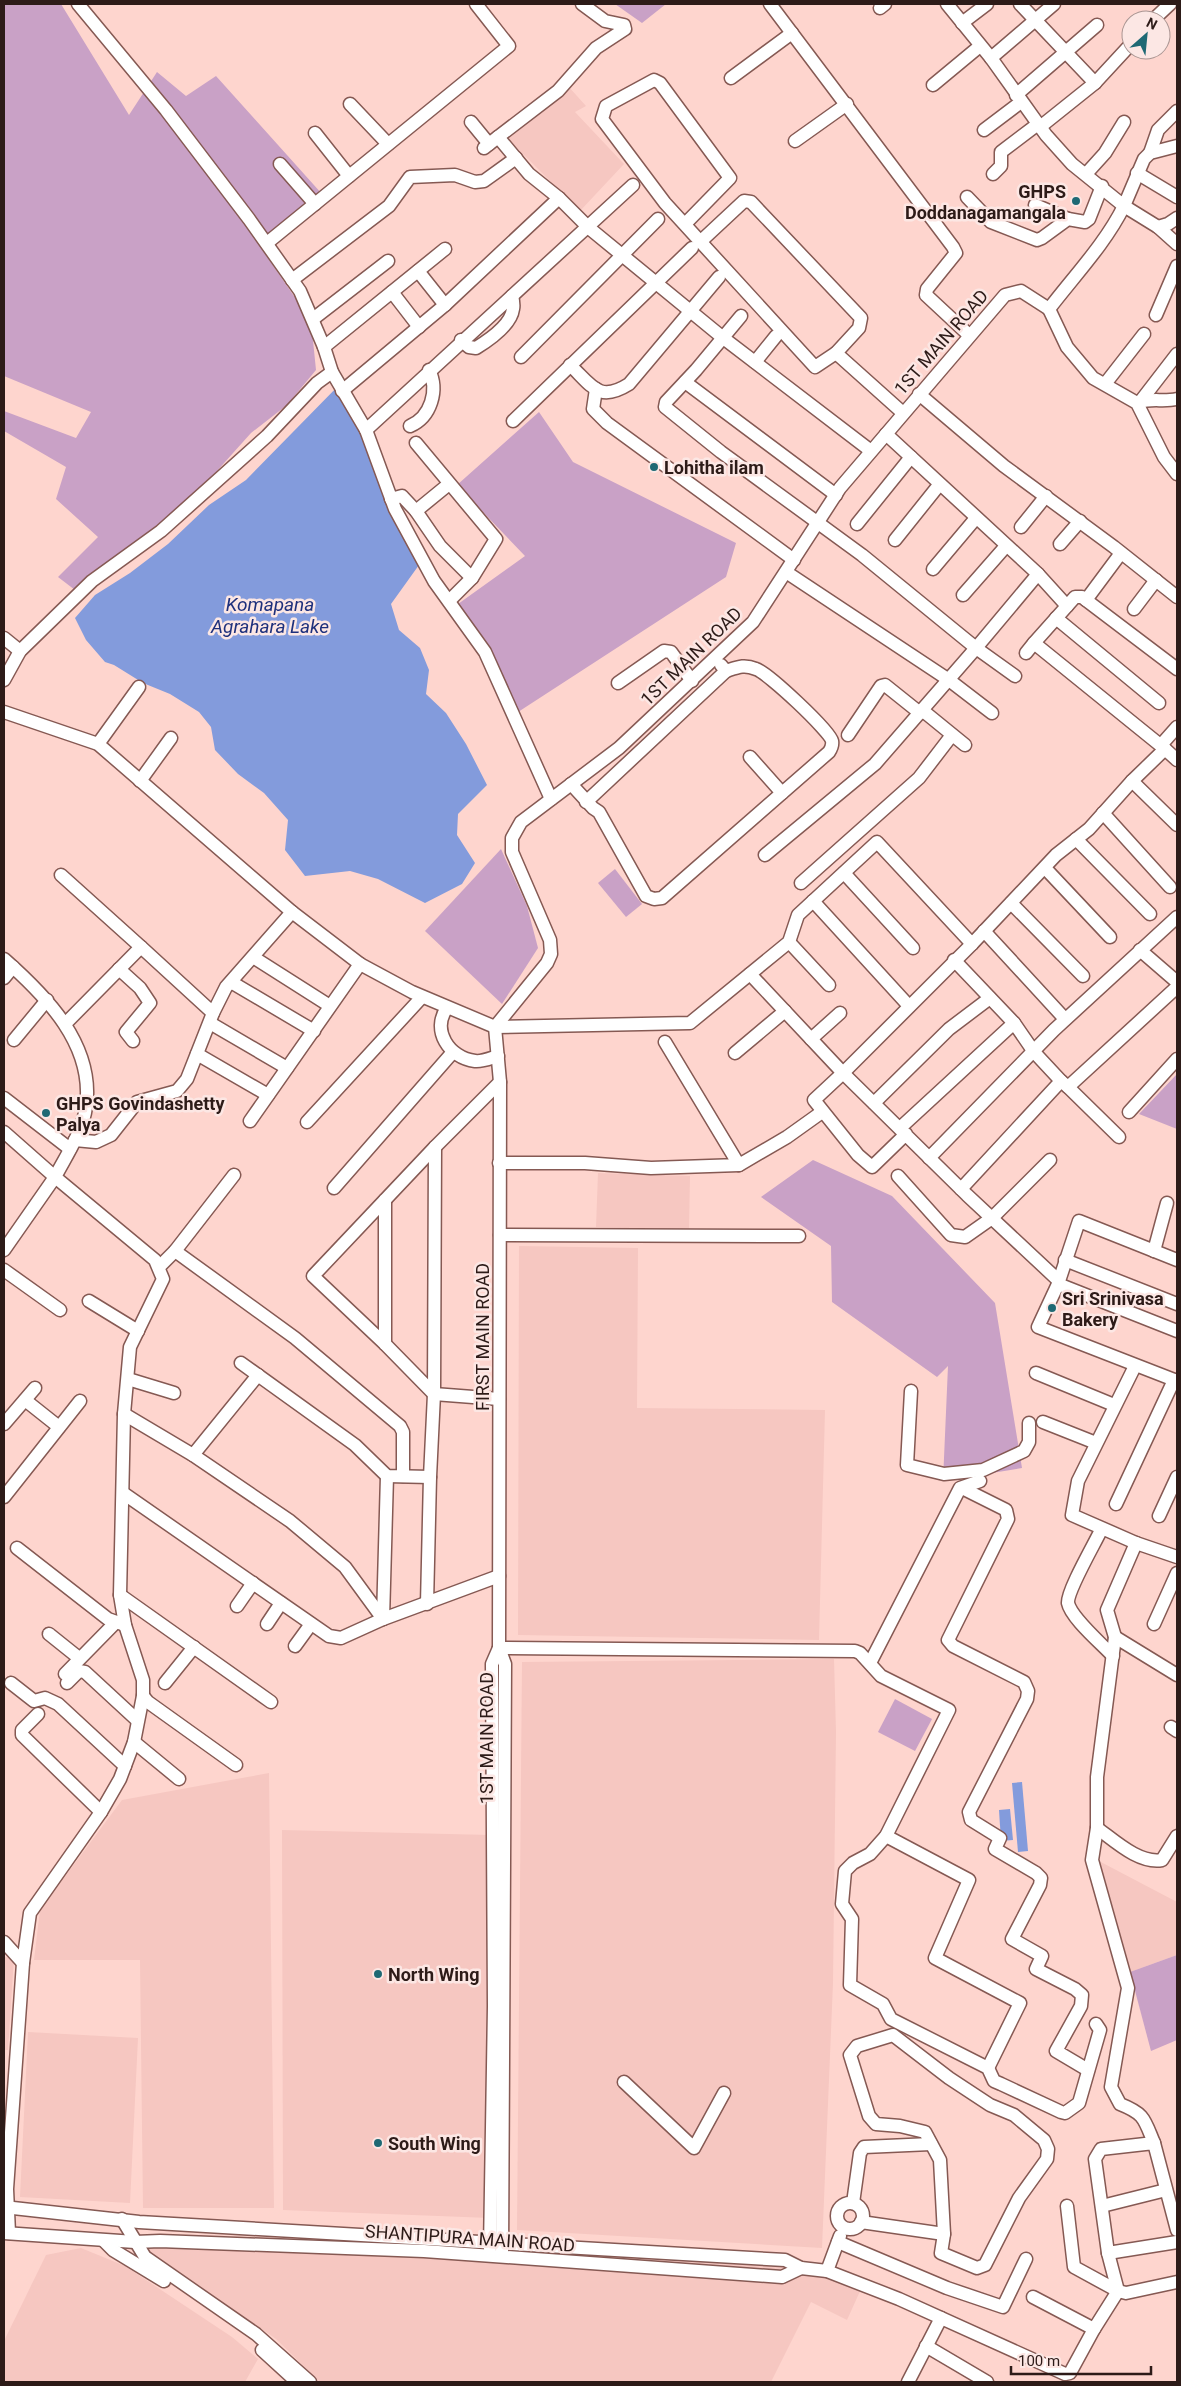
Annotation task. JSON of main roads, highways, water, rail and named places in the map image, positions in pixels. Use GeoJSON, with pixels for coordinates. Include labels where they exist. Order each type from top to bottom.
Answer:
{"type":"FeatureCollection","features":[{"type":"Feature","properties":{"kind":"water","name":"Komapana Agrahara Lake"},"geometry":{"type":"Polygon","coordinates":[[[343,381],[424,558],[391,604],[399,630],[420,648],[429,670],[426,694],[446,713],[466,744],[487,785],[458,814],[457,835],[475,863],[462,884],[425,903],[378,879],[350,871],[305,876],[285,850],[288,820],[264,793],[238,774],[215,750],[211,727],[199,712],[170,694],[143,683],[114,665],[105,662],[86,640],[75,618],[95,595],[130,573],[168,544],[209,505],[246,480],[343,381]]]}},
{"type":"Feature","properties":{"kind":"water"},"geometry":{"type":"Polygon","coordinates":[[[1022,1782],[1028,1851],[1018,1852],[1012,1783],[1022,1782]]]}},
{"type":"Feature","properties":{"kind":"water"},"geometry":{"type":"Polygon","coordinates":[[[1010,1809],[1013,1840],[1001,1841],[999,1810],[1010,1809]]]}},
{"type":"Feature","properties":{"kind":"place","name":"GHPS Doddanagamangala"},"geometry":{"type":"Point","coordinates":[1076,201]}},
{"type":"Feature","properties":{"kind":"place","name":"Lohitha ilam"},"geometry":{"type":"Point","coordinates":[654,467]}},
{"type":"Feature","properties":{"kind":"place","name":"GHPS Govindashetty Palya"},"geometry":{"type":"Point","coordinates":[46,1113]}},
{"type":"Feature","properties":{"kind":"place","name":"Sri Srinivasa Bakery"},"geometry":{"type":"Point","coordinates":[1052,1308]}},
{"type":"Feature","properties":{"kind":"place","name":"North Wing"},"geometry":{"type":"Point","coordinates":[378,1974]}},
{"type":"Feature","properties":{"kind":"place","name":"South Wing"},"geometry":{"type":"Point","coordinates":[378,2143]}}]}
